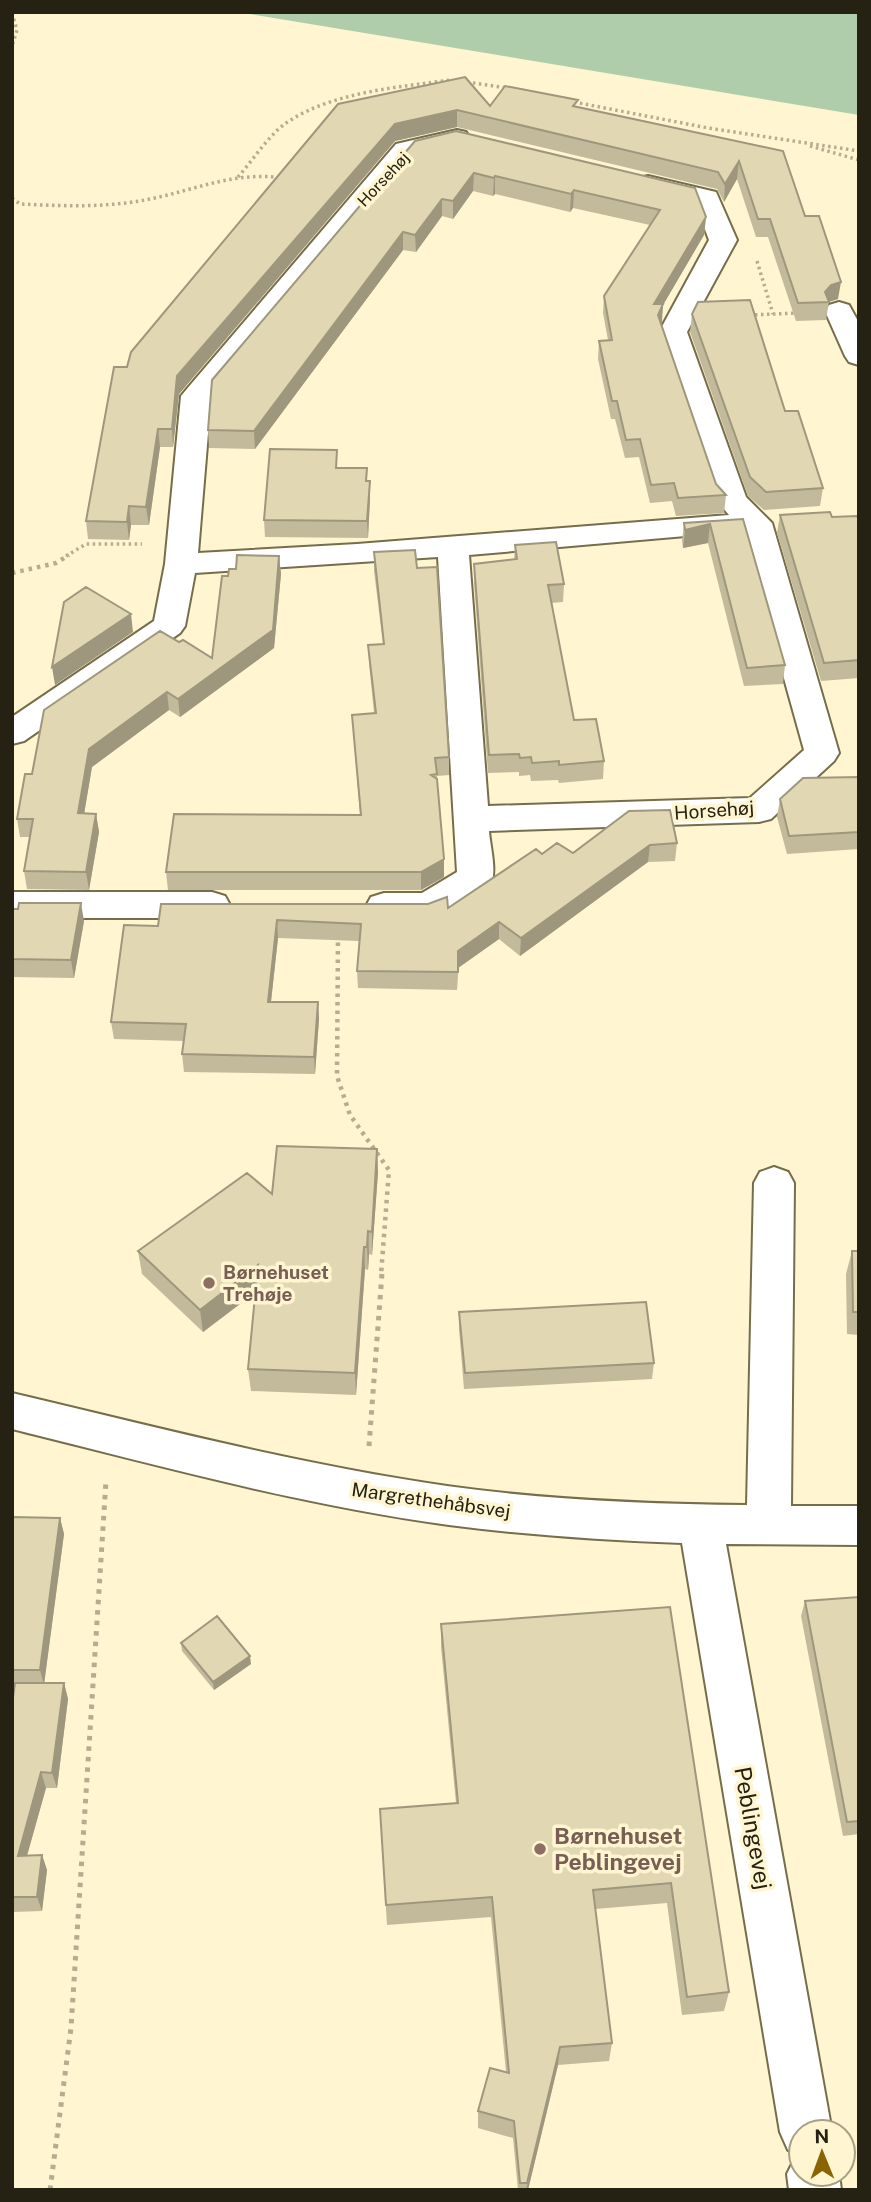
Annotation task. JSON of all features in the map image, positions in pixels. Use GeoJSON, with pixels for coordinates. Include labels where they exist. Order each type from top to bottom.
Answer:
{"type":"FeatureCollection","features":[{"type":"Feature","properties":{"kind":"street","name":"Horsehøj"},"geometry":{"type":"LineString","coordinates":[[12,733],[169,626],[181,554],[196,396],[405,150],[456,138],[482,144]]}},
{"type":"Feature","properties":{"kind":"street"},"geometry":{"type":"LineString","coordinates":[[627,179],[706,198],[723,240],[673,332],[732,500],[769,522]]}},
{"type":"Feature","properties":{"kind":"street"},"geometry":{"type":"LineString","coordinates":[[839,310],[859,356]]}},
{"type":"Feature","properties":{"kind":"street","name":"Horsehøj"},"geometry":{"type":"LineString","coordinates":[[471,819],[759,810],[822,754],[769,522]]}},
{"type":"Feature","properties":{"kind":"street"},"geometry":{"type":"LineString","coordinates":[[181,554],[357,554],[769,522]]}},
{"type":"Feature","properties":{"kind":"street"},"geometry":{"type":"LineString","coordinates":[[338,906],[428,906],[475,878],[453,545]]}},
{"type":"Feature","properties":{"kind":"street"},"geometry":{"type":"LineString","coordinates":[[12,905],[243,905]]}},
{"type":"Feature","properties":{"kind":"street"},"geometry":{"type":"LineString","coordinates":[[769,1524],[774,1183]]}},
{"type":"Feature","properties":{"kind":"street","name":"Margrethehåbsvej"},"geometry":{"type":"LineString","coordinates":[[12,1411],[365,1492],[510,1513],[701,1524],[859,1526]]}},
{"type":"Feature","properties":{"kind":"street","name":"Peblingevej"},"geometry":{"type":"LineString","coordinates":[[701,1524],[804,2118]]}},
{"type":"Feature","properties":{"kind":"path"},"geometry":{"type":"LineString","coordinates":[[12,13],[16,19],[16,40],[12,46]]}},
{"type":"Feature","properties":{"kind":"path"},"geometry":{"type":"LineString","coordinates":[[238,177],[289,121],[338,101],[423,83],[453,80]]}},
{"type":"Feature","properties":{"kind":"path"},"geometry":{"type":"LineString","coordinates":[[466,82],[519,91]]}},
{"type":"Feature","properties":{"kind":"path"},"geometry":{"type":"LineString","coordinates":[[573,101],[789,141],[859,151]]}},
{"type":"Feature","properties":{"kind":"path"},"geometry":{"type":"LineString","coordinates":[[789,141],[859,160]]}},
{"type":"Feature","properties":{"kind":"path"},"geometry":{"type":"LineString","coordinates":[[12,198],[20,204],[81,207],[149,200],[262,173],[288,179]]}},
{"type":"Feature","properties":{"kind":"path"},"geometry":{"type":"LineString","coordinates":[[680,319],[839,310]]}},
{"type":"Feature","properties":{"kind":"path"},"geometry":{"type":"LineString","coordinates":[[12,573],[56,563],[86,544],[181,554]]}},
{"type":"Feature","properties":{"kind":"path"},"geometry":{"type":"LineString","coordinates":[[338,906],[337,1076],[350,1115],[388,1170],[365,1492]]}},
{"type":"Feature","properties":{"kind":"path"},"geometry":{"type":"LineString","coordinates":[[50,2190],[71,2028],[109,1435]]}},
{"type":"Feature","properties":{"kind":"green space"},"geometry":{"type":"Polygon","coordinates":[[[238,12],[859,12],[859,115],[238,12]]]}},
{"type":"Feature","properties":{"kind":"building"},"geometry":{"type":"Polygon","coordinates":[[[465,77],[490,106],[505,86],[578,100],[573,106],[783,151],[805,216],[819,216],[841,282],[831,285],[825,292],[829,302],[798,303],[770,219],[758,219],[739,161],[725,184],[718,172],[457,110],[395,124],[177,376],[172,429],[158,429],[146,507],[129,506],[127,522],[86,521],[114,367],[127,367],[131,352],[338,104],[465,77]]]}},
{"type":"Feature","properties":{"kind":"building"},"geometry":{"type":"Polygon","coordinates":[[[456,131],[695,188],[706,217],[654,304],[663,304],[658,315],[716,484],[726,495],[678,498],[674,483],[651,485],[640,439],[626,440],[617,401],[612,401],[599,341],[612,340],[604,296],[660,210],[574,190],[571,194],[474,173],[453,201],[442,199],[415,235],[403,232],[254,431],[208,430],[212,380],[415,141],[456,131]]]}},
{"type":"Feature","properties":{"kind":"building"},"geometry":{"type":"Polygon","coordinates":[[[750,300],[785,411],[798,411],[823,488],[766,492],[750,477],[692,314],[698,302],[750,300]]]}},
{"type":"Feature","properties":{"kind":"building"},"geometry":{"type":"Polygon","coordinates":[[[270,449],[337,450],[336,468],[367,468],[366,481],[370,481],[367,521],[264,520],[270,449]]]}},
{"type":"Feature","properties":{"kind":"building"},"geometry":{"type":"Polygon","coordinates":[[[830,512],[832,517],[857,516],[859,520],[859,660],[824,663],[780,515],[830,512]]]}},
{"type":"Feature","properties":{"kind":"building"},"geometry":{"type":"Polygon","coordinates":[[[743,519],[785,665],[747,668],[710,524],[685,530],[684,523],[743,519]]]}},
{"type":"Feature","properties":{"kind":"building"},"geometry":{"type":"Polygon","coordinates":[[[556,542],[564,584],[548,585],[574,720],[596,719],[604,761],[559,765],[559,761],[532,763],[531,757],[520,758],[519,754],[489,755],[474,564],[517,559],[515,545],[556,542]]]}},
{"type":"Feature","properties":{"kind":"building"},"geometry":{"type":"Polygon","coordinates":[[[415,550],[417,568],[437,567],[449,757],[435,758],[437,774],[431,775],[437,779],[444,859],[421,872],[166,872],[174,814],[361,815],[352,715],[376,713],[368,645],[384,644],[374,552],[415,550]]]}},
{"type":"Feature","properties":{"kind":"building"},"geometry":{"type":"Polygon","coordinates":[[[237,555],[279,556],[273,630],[178,699],[167,692],[89,749],[78,813],[96,814],[86,872],[24,871],[33,819],[17,819],[25,774],[32,774],[44,710],[160,631],[179,642],[183,640],[212,658],[222,576],[228,576],[229,569],[236,569],[237,555]]]}},
{"type":"Feature","properties":{"kind":"building"},"geometry":{"type":"Polygon","coordinates":[[[86,587],[131,614],[52,667],[64,602],[86,587]]]}},
{"type":"Feature","properties":{"kind":"building"},"geometry":{"type":"Polygon","coordinates":[[[859,777],[859,832],[789,836],[780,799],[803,778],[859,777]]]}},
{"type":"Feature","properties":{"kind":"building"},"geometry":{"type":"Polygon","coordinates":[[[670,810],[677,843],[650,845],[521,938],[499,922],[458,951],[458,972],[357,971],[361,924],[277,920],[268,1002],[318,1002],[314,1057],[182,1054],[186,1024],[111,1022],[124,925],[158,926],[161,904],[428,904],[447,897],[448,908],[536,849],[542,854],[557,843],[573,853],[629,811],[670,810]]]}},
{"type":"Feature","properties":{"kind":"building"},"geometry":{"type":"Polygon","coordinates":[[[19,903],[81,903],[71,960],[12,959],[12,909],[18,909],[19,903]]]}},
{"type":"Feature","properties":{"kind":"building","name":"Børnehuset Trehøje"},"geometry":{"type":"Polygon","coordinates":[[[277,1146],[377,1149],[372,1232],[368,1231],[367,1247],[364,1247],[355,1373],[248,1369],[258,1265],[200,1310],[138,1251],[247,1173],[272,1194],[277,1146]]]}},
{"type":"Feature","properties":{"kind":"building"},"geometry":{"type":"Polygon","coordinates":[[[852,1251],[859,1251],[859,1312],[853,1312],[852,1251]]]}},
{"type":"Feature","properties":{"kind":"building"},"geometry":{"type":"Polygon","coordinates":[[[646,1302],[654,1363],[465,1373],[459,1312],[646,1302]]]}},
{"type":"Feature","properties":{"kind":"building"},"geometry":{"type":"Polygon","coordinates":[[[12,1517],[60,1518],[40,1670],[12,1670],[12,1517]]]}},
{"type":"Feature","properties":{"kind":"building"},"geometry":{"type":"Polygon","coordinates":[[[859,1597],[859,1821],[847,1822],[805,1601],[859,1597]]]}},
{"type":"Feature","properties":{"kind":"building","name":"Børnehuset Peblingevej"},"geometry":{"type":"Polygon","coordinates":[[[670,1607],[729,1992],[687,1997],[671,1883],[593,1890],[612,2043],[560,2047],[527,2183],[520,2183],[514,2121],[478,2111],[490,2068],[509,2073],[492,1897],[386,1905],[380,1809],[458,1803],[441,1624],[670,1607]]]}},
{"type":"Feature","properties":{"kind":"building"},"geometry":{"type":"Polygon","coordinates":[[[217,1616],[250,1656],[213,1682],[181,1643],[217,1616]]]}},
{"type":"Feature","properties":{"kind":"building"},"geometry":{"type":"Polygon","coordinates":[[[15,1683],[64,1683],[52,1773],[41,1772],[18,1856],[42,1855],[37,1897],[12,1897],[12,1705],[15,1683]]]}},
{"type":"Feature","properties":{"kind":"place","name":"Børnehuset Trehøje"},"geometry":{"type":"Point","coordinates":[209,1283]}},
{"type":"Feature","properties":{"kind":"place","name":"Børnehuset Peblingevej"},"geometry":{"type":"Point","coordinates":[540,1849]}}]}
